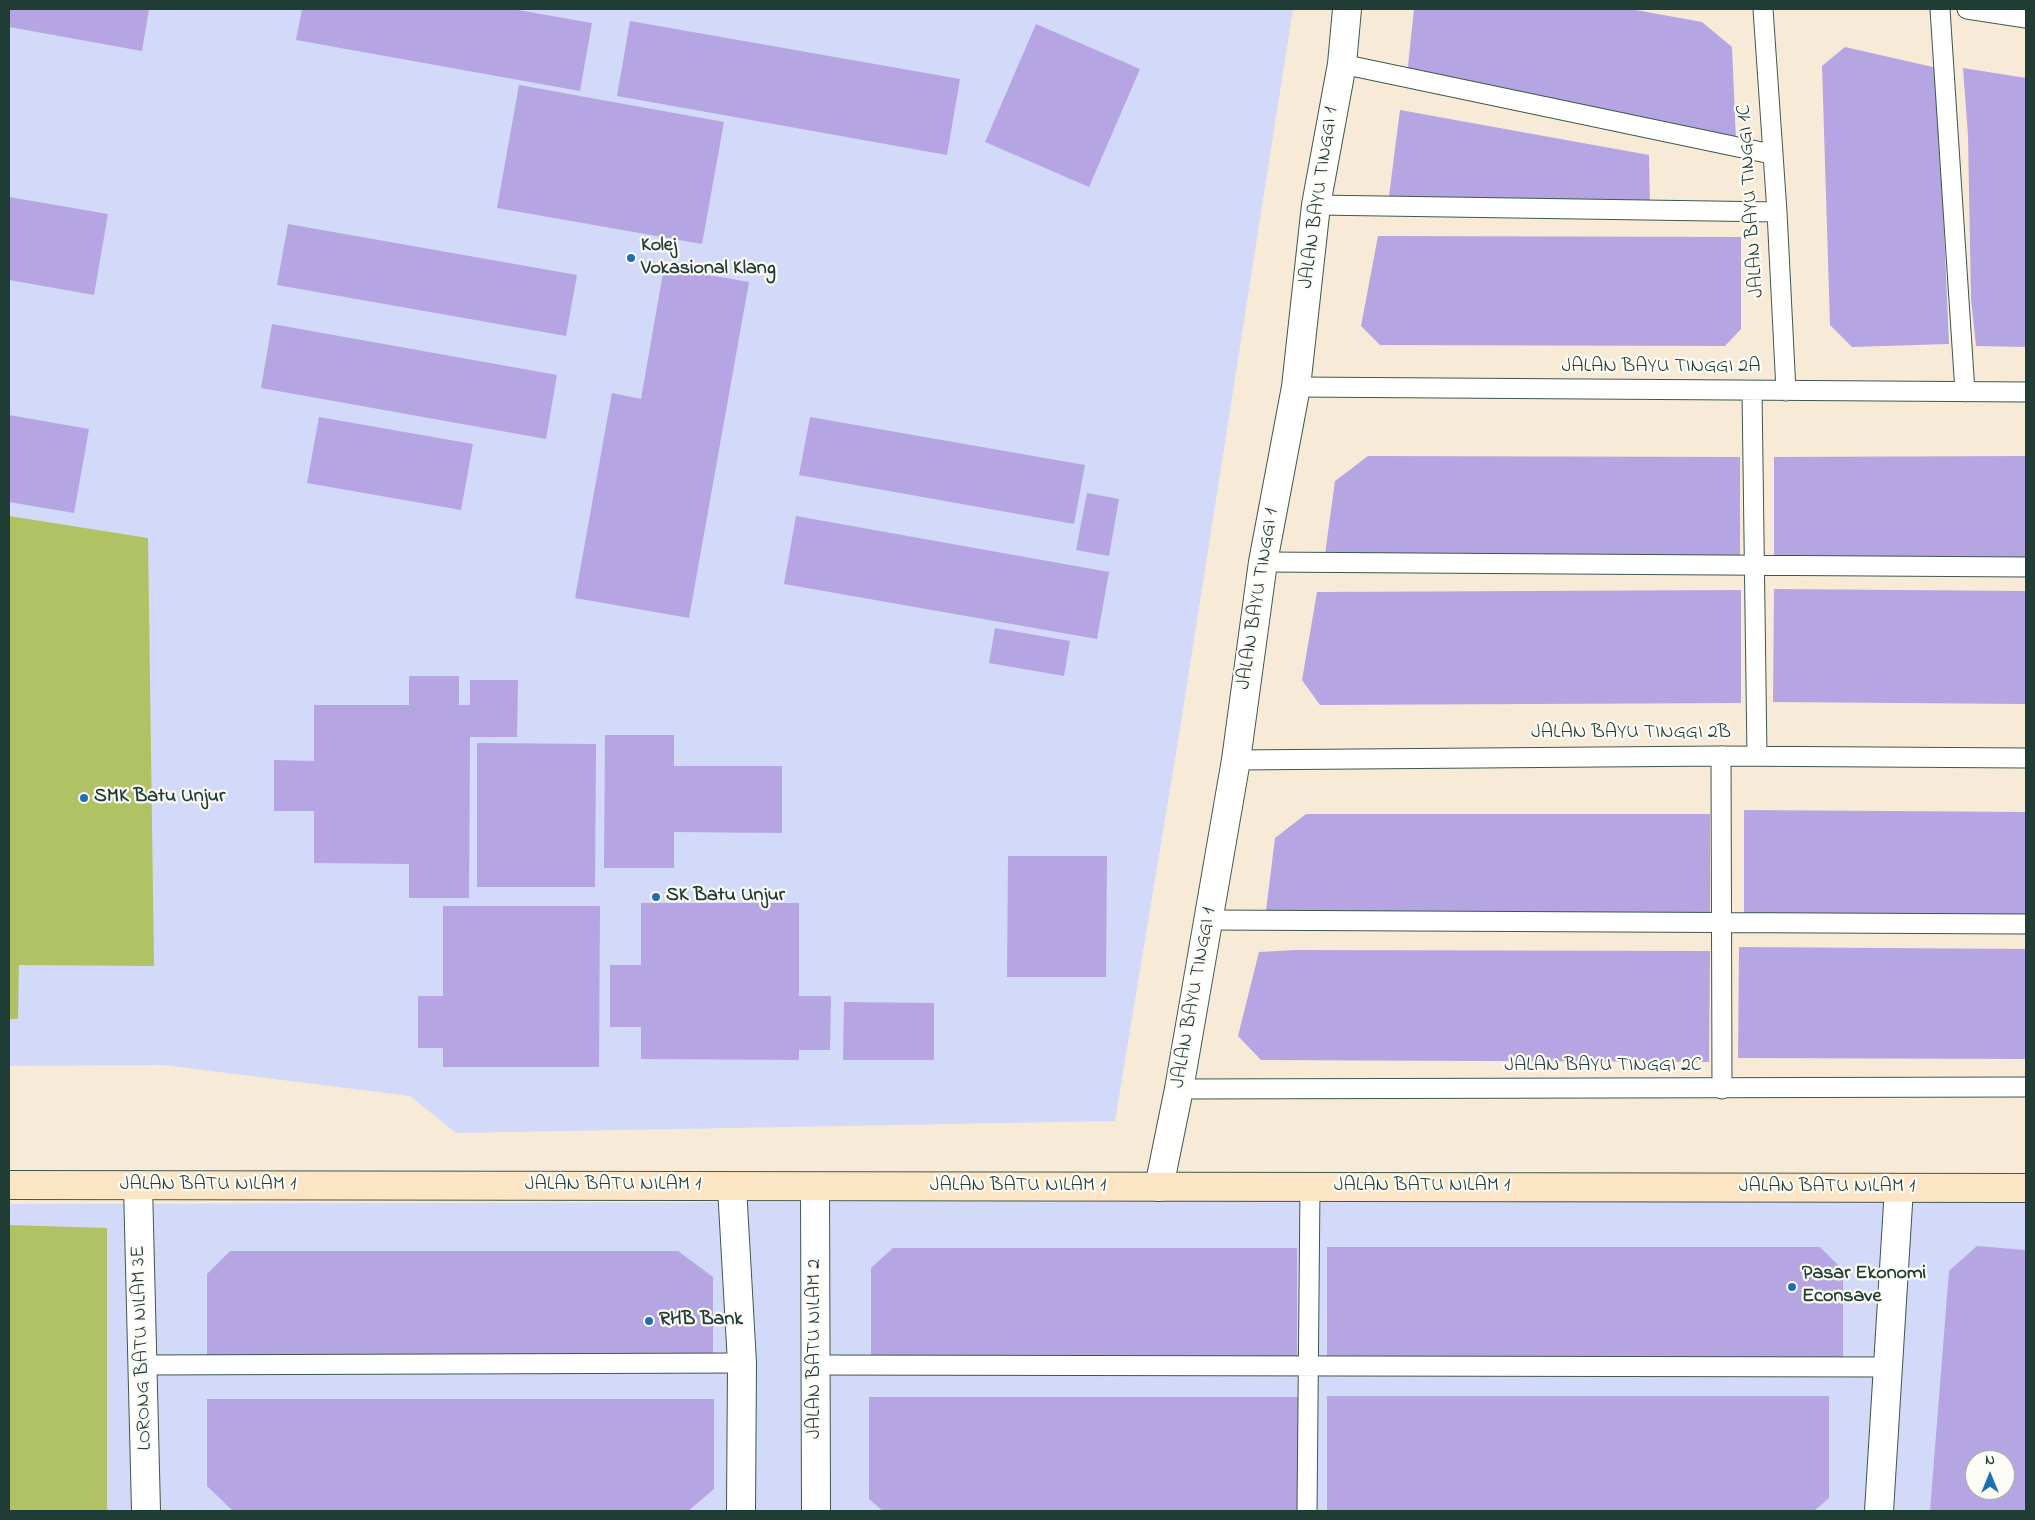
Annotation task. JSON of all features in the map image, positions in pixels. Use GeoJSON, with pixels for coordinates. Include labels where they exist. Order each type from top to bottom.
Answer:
{"type":"FeatureCollection","features":[{"type":"Feature","properties":{"kind":"main road","name":"JALAN BATU NILAM 1"},"geometry":{"type":"LineString","coordinates":[[9,1185],[2026,1188]]}},
{"type":"Feature","properties":{"kind":"street","name":"JALAN BAYU TINGGI 1"},"geometry":{"type":"LineString","coordinates":[[1160,1187],[1179,1089],[1236,760],[1263,562],[1296,387],[1316,205],[1342,64],[1347,9]]}},
{"type":"Feature","properties":{"kind":"street","name":"LORONG BATU NILAM 3E"},"geometry":{"type":"LineString","coordinates":[[138,1185],[144,1365],[146,1511]]}},
{"type":"Feature","properties":{"kind":"street"},"geometry":{"type":"LineString","coordinates":[[732,1187],[742,1363],[741,1511]]}},
{"type":"Feature","properties":{"kind":"street","name":"JALAN BATU NILAM 2"},"geometry":{"type":"LineString","coordinates":[[815,1187],[816,1511]]}},
{"type":"Feature","properties":{"kind":"street"},"geometry":{"type":"LineString","coordinates":[[1879,1511],[1899,1188]]}},
{"type":"Feature","properties":{"kind":"lane","name":"JALAN BAYU TINGGI 1C"},"geometry":{"type":"LineString","coordinates":[[1763,9],[1777,212],[1786,391]]}},
{"type":"Feature","properties":{"kind":"lane"},"geometry":{"type":"LineString","coordinates":[[1940,9],[1965,392]]}},
{"type":"Feature","properties":{"kind":"lane"},"geometry":{"type":"LineString","coordinates":[[1967,9],[2026,18]]}},
{"type":"Feature","properties":{"kind":"lane"},"geometry":{"type":"LineString","coordinates":[[1342,64],[1772,154]]}},
{"type":"Feature","properties":{"kind":"lane"},"geometry":{"type":"LineString","coordinates":[[1316,205],[1777,212]]}},
{"type":"Feature","properties":{"kind":"lane","name":"JALAN BAYU TINGGI 2A"},"geometry":{"type":"LineString","coordinates":[[1296,387],[2026,392]]}},
{"type":"Feature","properties":{"kind":"lane"},"geometry":{"type":"LineString","coordinates":[[1752,391],[1757,756]]}},
{"type":"Feature","properties":{"kind":"lane"},"geometry":{"type":"LineString","coordinates":[[1263,562],[2026,567]]}},
{"type":"Feature","properties":{"kind":"lane"},"geometry":{"type":"LineString","coordinates":[[1721,756],[1722,1089]]}},
{"type":"Feature","properties":{"kind":"lane","name":"JALAN BAYU TINGGI 2B"},"geometry":{"type":"LineString","coordinates":[[1236,760],[1721,756],[2026,758]]}},
{"type":"Feature","properties":{"kind":"lane"},"geometry":{"type":"LineString","coordinates":[[1208,920],[2026,924]]}},
{"type":"Feature","properties":{"kind":"lane","name":"JALAN BAYU TINGGI 2C"},"geometry":{"type":"LineString","coordinates":[[1179,1089],[2026,1087]]}},
{"type":"Feature","properties":{"kind":"lane"},"geometry":{"type":"LineString","coordinates":[[1307,1511],[1310,1187]]}},
{"type":"Feature","properties":{"kind":"lane"},"geometry":{"type":"LineString","coordinates":[[144,1365],[742,1363]]}},
{"type":"Feature","properties":{"kind":"lane"},"geometry":{"type":"LineString","coordinates":[[817,1365],[1887,1367]]}},
{"type":"Feature","properties":{"kind":"shaded area"},"geometry":{"type":"Polygon","coordinates":[[[9,9],[1293,9],[1180,729],[1115,1121],[456,1133],[410,1096],[163,1065],[9,1066],[9,9]]]}},
{"type":"Feature","properties":{"kind":"shaded area"},"geometry":{"type":"Polygon","coordinates":[[[2026,1199],[2026,1511],[9,1511],[9,1204],[2026,1199]]]}},
{"type":"Feature","properties":{"kind":"green space","name":"SMK Batu Unjur"},"geometry":{"type":"Polygon","coordinates":[[[9,516],[148,538],[154,966],[19,965],[18,1019],[9,1019],[9,516]]]}},
{"type":"Feature","properties":{"kind":"green space"},"geometry":{"type":"Polygon","coordinates":[[[9,1225],[107,1228],[107,1511],[9,1511],[9,1225]]]}},
{"type":"Feature","properties":{"kind":"building"},"geometry":{"type":"Polygon","coordinates":[[[9,9],[149,9],[142,51],[9,27],[9,9]]]}},
{"type":"Feature","properties":{"kind":"building"},"geometry":{"type":"Polygon","coordinates":[[[302,9],[512,9],[592,23],[580,91],[296,40],[302,9]]]}},
{"type":"Feature","properties":{"kind":"building"},"geometry":{"type":"Polygon","coordinates":[[[1414,9],[1630,9],[1702,22],[1732,47],[1736,141],[1406,85],[1414,9]]]}},
{"type":"Feature","properties":{"kind":"building"},"geometry":{"type":"Polygon","coordinates":[[[630,21],[960,79],[947,155],[617,96],[630,21]]]}},
{"type":"Feature","properties":{"kind":"building"},"geometry":{"type":"Polygon","coordinates":[[[1036,24],[1140,69],[1089,187],[985,142],[1036,24]]]}},
{"type":"Feature","properties":{"kind":"building"},"geometry":{"type":"Polygon","coordinates":[[[1845,47],[1937,68],[1949,344],[1852,347],[1830,325],[1822,66],[1845,47]]]}},
{"type":"Feature","properties":{"kind":"building"},"geometry":{"type":"Polygon","coordinates":[[[1963,68],[2026,78],[2026,347],[1976,346],[1971,299],[1968,136],[1963,68]]]}},
{"type":"Feature","properties":{"kind":"building"},"geometry":{"type":"Polygon","coordinates":[[[519,85],[724,122],[702,244],[497,208],[519,85]]]}},
{"type":"Feature","properties":{"kind":"building"},"geometry":{"type":"Polygon","coordinates":[[[1400,110],[1649,155],[1650,209],[1388,204],[1400,110]]]}},
{"type":"Feature","properties":{"kind":"building"},"geometry":{"type":"Polygon","coordinates":[[[9,197],[108,214],[94,295],[9,280],[9,197]]]}},
{"type":"Feature","properties":{"kind":"building"},"geometry":{"type":"Polygon","coordinates":[[[288,224],[577,275],[566,336],[277,285],[288,224]]]}},
{"type":"Feature","properties":{"kind":"building"},"geometry":{"type":"Polygon","coordinates":[[[1378,236],[1741,237],[1741,329],[1725,346],[1380,345],[1361,326],[1378,236]]]}},
{"type":"Feature","properties":{"kind":"building"},"geometry":{"type":"Polygon","coordinates":[[[664,267],[749,282],[689,618],[575,598],[612,393],[641,399],[664,267]]]}},
{"type":"Feature","properties":{"kind":"building"},"geometry":{"type":"Polygon","coordinates":[[[272,324],[557,375],[546,439],[261,388],[272,324]]]}},
{"type":"Feature","properties":{"kind":"building"},"geometry":{"type":"Polygon","coordinates":[[[9,415],[89,429],[74,513],[9,502],[9,415]]]}},
{"type":"Feature","properties":{"kind":"building"},"geometry":{"type":"Polygon","coordinates":[[[319,417],[473,444],[461,510],[307,483],[319,417]]]}},
{"type":"Feature","properties":{"kind":"building"},"geometry":{"type":"Polygon","coordinates":[[[810,417],[1085,465],[1074,524],[799,475],[810,417]]]}},
{"type":"Feature","properties":{"kind":"building"},"geometry":{"type":"Polygon","coordinates":[[[1368,456],[1740,457],[1740,569],[1323,569],[1335,481],[1368,456]]]}},
{"type":"Feature","properties":{"kind":"building"},"geometry":{"type":"Polygon","coordinates":[[[2026,456],[2026,565],[1774,566],[1774,457],[2026,456]]]}},
{"type":"Feature","properties":{"kind":"building"},"geometry":{"type":"Polygon","coordinates":[[[1087,493],[1119,499],[1109,556],[1076,550],[1087,493]]]}},
{"type":"Feature","properties":{"kind":"building"},"geometry":{"type":"Polygon","coordinates":[[[796,516],[1109,572],[1097,639],[784,584],[796,516]]]}},
{"type":"Feature","properties":{"kind":"building"},"geometry":{"type":"Polygon","coordinates":[[[1774,589],[2026,591],[2026,704],[1773,702],[1774,589]]]}},
{"type":"Feature","properties":{"kind":"building"},"geometry":{"type":"Polygon","coordinates":[[[1741,590],[1741,703],[1320,705],[1302,680],[1317,592],[1741,590]]]}},
{"type":"Feature","properties":{"kind":"building"},"geometry":{"type":"Polygon","coordinates":[[[995,628],[1070,641],[1064,676],[989,663],[995,628]]]}},
{"type":"Feature","properties":{"kind":"building"},"geometry":{"type":"Polygon","coordinates":[[[409,676],[459,676],[459,705],[470,705],[470,680],[518,680],[517,737],[470,737],[469,898],[409,898],[409,864],[314,863],[314,811],[274,811],[274,760],[314,761],[314,705],[409,705],[409,676]]]}},
{"type":"Feature","properties":{"kind":"building"},"geometry":{"type":"Polygon","coordinates":[[[605,735],[674,735],[674,766],[782,766],[782,833],[674,832],[674,868],[604,868],[605,735]]]}},
{"type":"Feature","properties":{"kind":"building"},"geometry":{"type":"Polygon","coordinates":[[[477,743],[596,744],[595,887],[477,887],[477,743]]]}},
{"type":"Feature","properties":{"kind":"building"},"geometry":{"type":"Polygon","coordinates":[[[1744,810],[2026,812],[2026,922],[1744,920],[1744,810]]]}},
{"type":"Feature","properties":{"kind":"building"},"geometry":{"type":"Polygon","coordinates":[[[1306,814],[1710,814],[1710,925],[1264,927],[1275,838],[1306,814]]]}},
{"type":"Feature","properties":{"kind":"building"},"geometry":{"type":"Polygon","coordinates":[[[1008,856],[1107,856],[1106,977],[1007,977],[1008,856]]]}},
{"type":"Feature","properties":{"kind":"building"},"geometry":{"type":"Polygon","coordinates":[[[641,903],[799,903],[799,996],[831,996],[830,1050],[799,1050],[799,1060],[641,1059],[641,1027],[610,1027],[610,965],[641,965],[641,903]]]}},
{"type":"Feature","properties":{"kind":"building"},"geometry":{"type":"Polygon","coordinates":[[[443,906],[600,906],[599,1067],[443,1067],[443,1048],[418,1048],[418,996],[443,996],[443,906]]]}},
{"type":"Feature","properties":{"kind":"building"},"geometry":{"type":"Polygon","coordinates":[[[1739,947],[2026,949],[2026,1059],[1738,1058],[1739,947]]]}},
{"type":"Feature","properties":{"kind":"building"},"geometry":{"type":"Polygon","coordinates":[[[1296,950],[1710,951],[1709,1062],[1261,1060],[1238,1036],[1259,952],[1296,950]]]}},
{"type":"Feature","properties":{"kind":"building"},"geometry":{"type":"Polygon","coordinates":[[[844,1002],[934,1003],[934,1060],[843,1060],[844,1002]]]}},
{"type":"Feature","properties":{"kind":"building"},"geometry":{"type":"Polygon","coordinates":[[[1977,1246],[2026,1250],[2026,1511],[1930,1511],[1949,1271],[1977,1246]]]}},
{"type":"Feature","properties":{"kind":"building"},"geometry":{"type":"Polygon","coordinates":[[[1327,1247],[1820,1247],[1843,1270],[1843,1364],[1327,1364],[1327,1247]]]}},
{"type":"Feature","properties":{"kind":"building"},"geometry":{"type":"Polygon","coordinates":[[[893,1248],[1297,1248],[1297,1365],[871,1365],[871,1268],[893,1248]]]}},
{"type":"Feature","properties":{"kind":"building"},"geometry":{"type":"Polygon","coordinates":[[[230,1251],[678,1251],[713,1277],[713,1366],[207,1366],[207,1274],[230,1251]]]}},
{"type":"Feature","properties":{"kind":"building"},"geometry":{"type":"Polygon","coordinates":[[[1327,1396],[1829,1396],[1829,1498],[1814,1511],[1327,1511],[1327,1396]]]}},
{"type":"Feature","properties":{"kind":"building"},"geometry":{"type":"Polygon","coordinates":[[[869,1397],[1298,1397],[1298,1511],[883,1511],[869,1499],[869,1397]]]}},
{"type":"Feature","properties":{"kind":"building"},"geometry":{"type":"Polygon","coordinates":[[[207,1399],[714,1399],[714,1489],[688,1511],[233,1511],[207,1486],[207,1399]]]}},
{"type":"Feature","properties":{"kind":"place","name":"Kolej Vokasional Klang"},"geometry":{"type":"Point","coordinates":[631,258]}},
{"type":"Feature","properties":{"kind":"place","name":"SMK Batu Unjur"},"geometry":{"type":"Point","coordinates":[84,798]}},
{"type":"Feature","properties":{"kind":"place","name":"SK Batu Unjur"},"geometry":{"type":"Point","coordinates":[656,897]}},
{"type":"Feature","properties":{"kind":"place","name":"Pasar Ekonomi Econsave"},"geometry":{"type":"Point","coordinates":[1792,1287]}},
{"type":"Feature","properties":{"kind":"place","name":"RHB Bank"},"geometry":{"type":"Point","coordinates":[649,1321]}}]}
